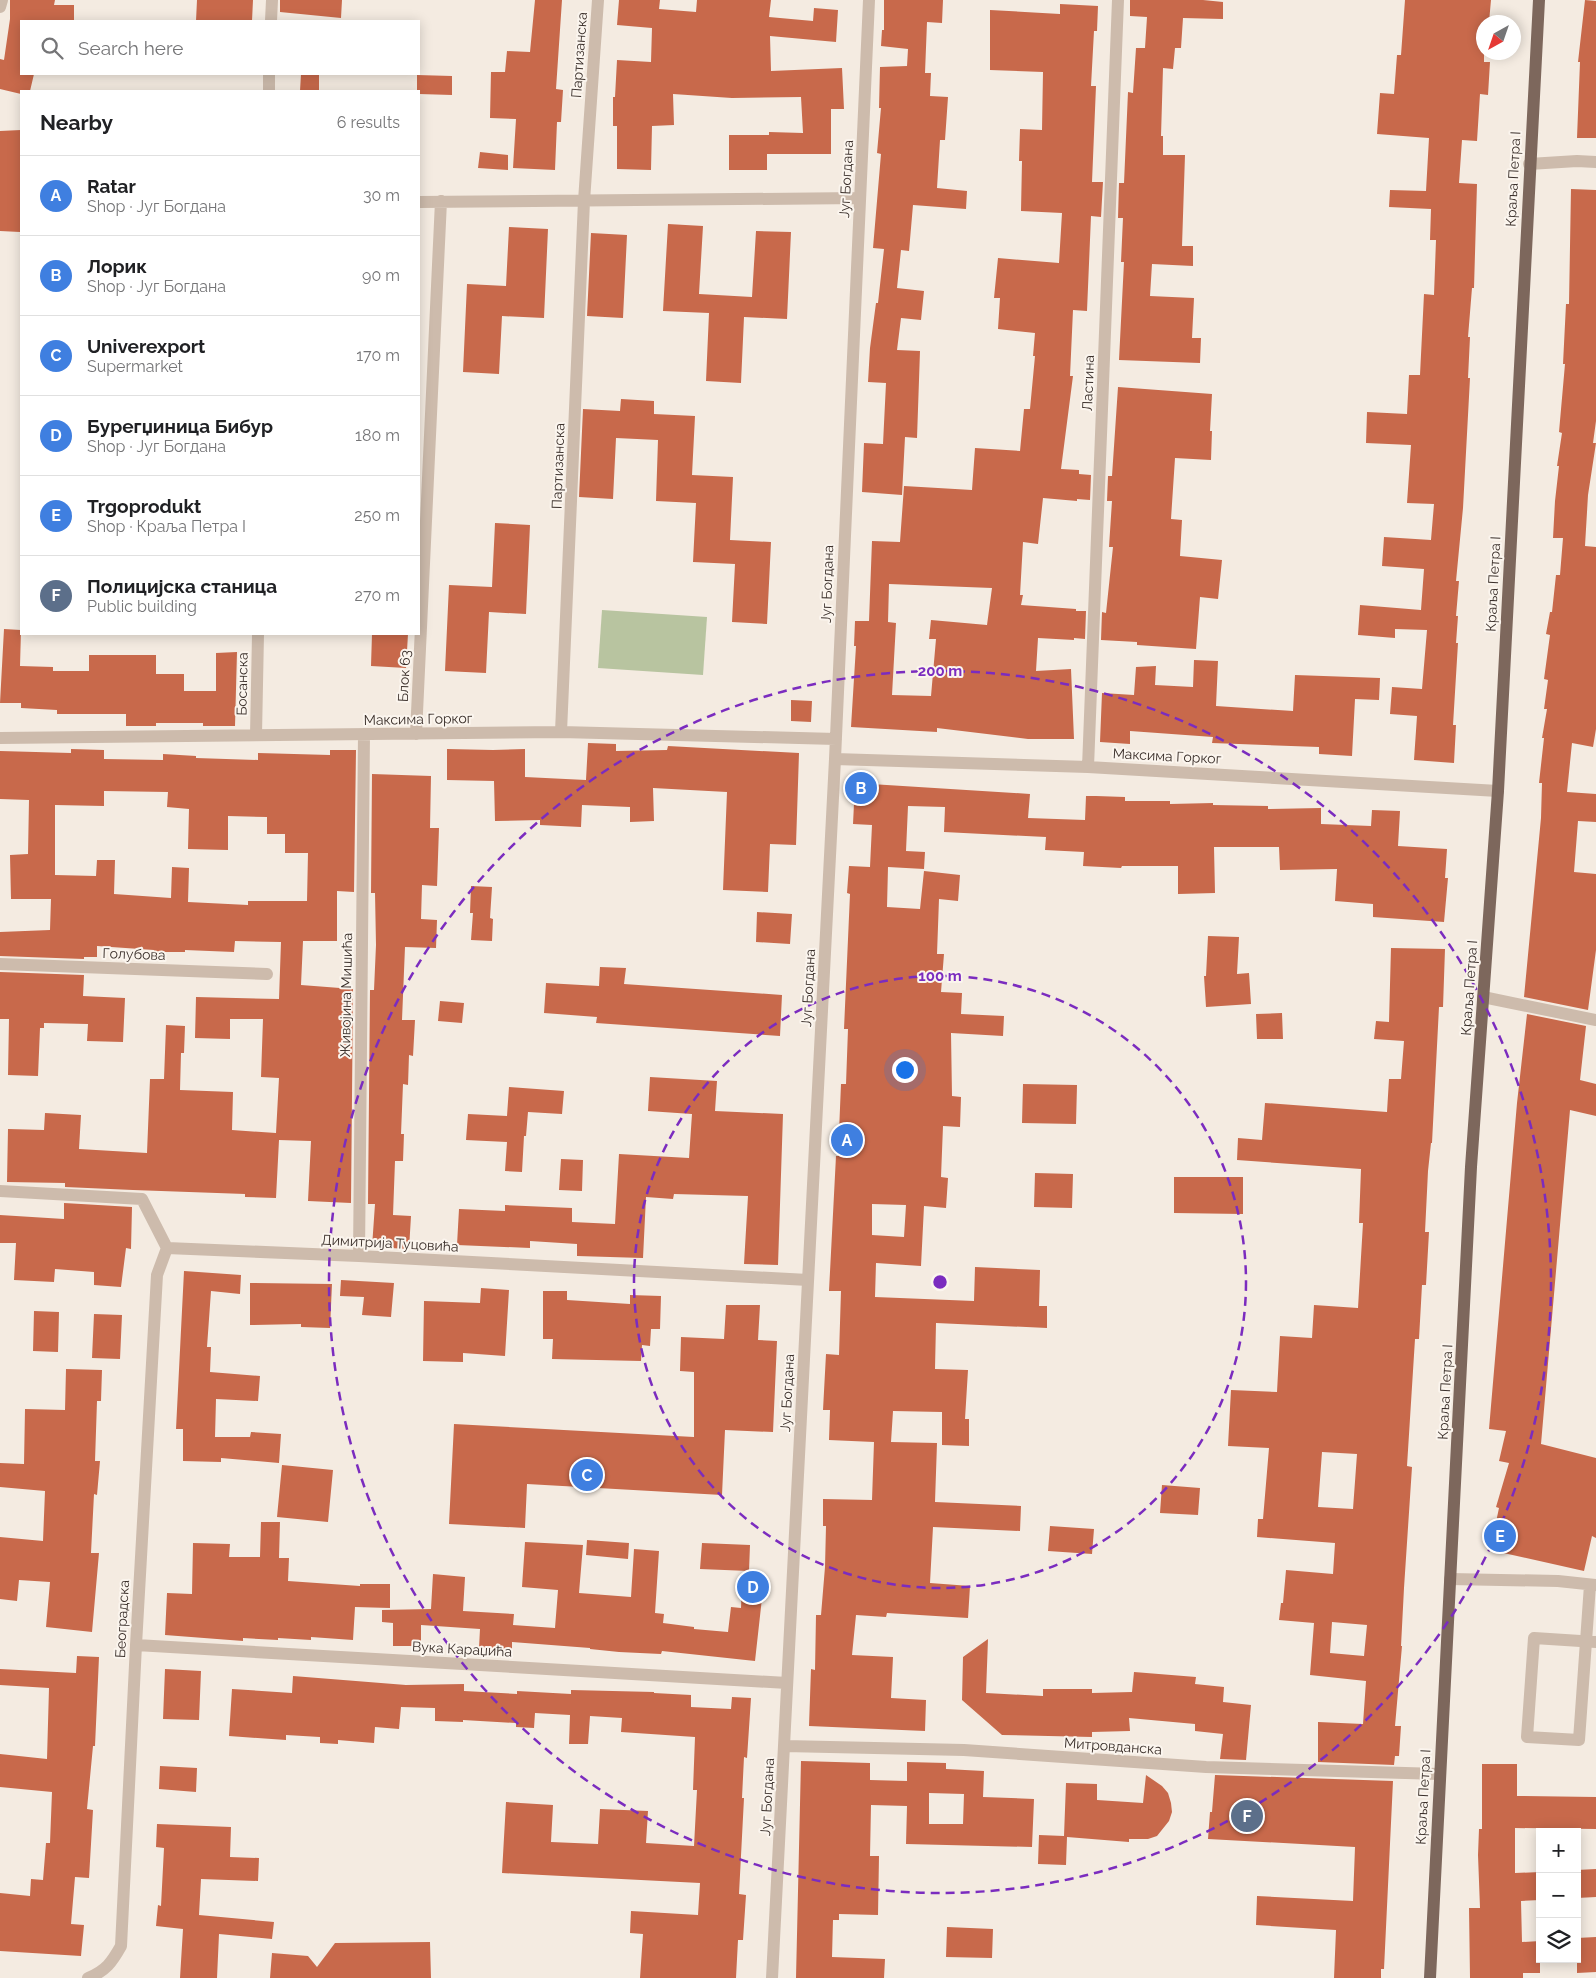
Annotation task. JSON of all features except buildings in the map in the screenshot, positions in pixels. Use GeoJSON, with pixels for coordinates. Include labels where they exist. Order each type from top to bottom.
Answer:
{"type":"FeatureCollection","features":[{"type":"Feature","properties":{"kind":"main road","name":"Краља Петра I"},"geometry":{"type":"LineString","coordinates":[[1430,1978],[1471,1167],[1498,791],[1539,0]]}},
{"type":"Feature","properties":{"kind":"street"},"geometry":{"type":"LineString","coordinates":[[0,7],[2,0]]}},
{"type":"Feature","properties":{"kind":"street"},"geometry":{"type":"LineString","coordinates":[[271,20],[272,0]]}},
{"type":"Feature","properties":{"kind":"street","name":"Партизанска"},"geometry":{"type":"LineString","coordinates":[[561,732],[584,201],[598,0]]}},
{"type":"Feature","properties":{"kind":"street","name":"Југ Богдана"},"geometry":{"type":"LineString","coordinates":[[772,1978],[835,760],[869,0]]}},
{"type":"Feature","properties":{"kind":"street","name":"Ластина"},"geometry":{"type":"LineString","coordinates":[[1088,767],[1118,0]]}},
{"type":"Feature","properties":{"kind":"street"},"geometry":{"type":"LineString","coordinates":[[269,90],[270,75]]}},
{"type":"Feature","properties":{"kind":"street"},"geometry":{"type":"LineString","coordinates":[[1529,164],[1577,161],[1596,162]]}},
{"type":"Feature","properties":{"kind":"street"},"geometry":{"type":"LineString","coordinates":[[420,202],[860,198]]}},
{"type":"Feature","properties":{"kind":"street","name":"Блок 63"},"geometry":{"type":"LineString","coordinates":[[416,734],[441,201]]}},
{"type":"Feature","properties":{"kind":"street","name":"Босанска"},"geometry":{"type":"LineString","coordinates":[[256,735],[258,635]]}},
{"type":"Feature","properties":{"kind":"street","name":"Максима Горког"},"geometry":{"type":"LineString","coordinates":[[0,738],[561,732],[836,738]]}},
{"type":"Feature","properties":{"kind":"street","name":"Живојина Мишића"},"geometry":{"type":"LineString","coordinates":[[359,1256],[364,734]]}},
{"type":"Feature","properties":{"kind":"street","name":"Максима Горког"},"geometry":{"type":"LineString","coordinates":[[835,760],[1088,767],[1498,791]]}},
{"type":"Feature","properties":{"kind":"street","name":"Голубова"},"geometry":{"type":"LineString","coordinates":[[0,964],[267,974]]}},
{"type":"Feature","properties":{"kind":"street"},"geometry":{"type":"LineString","coordinates":[[1483,997],[1596,1020]]}},
{"type":"Feature","properties":{"kind":"street"},"geometry":{"type":"LineString","coordinates":[[0,1191],[142,1199],[167,1248]]}},
{"type":"Feature","properties":{"kind":"street","name":"Димитрија Туцовића"},"geometry":{"type":"LineString","coordinates":[[167,1248],[359,1256],[808,1280]]}},
{"type":"Feature","properties":{"kind":"street","name":"Београдска"},"geometry":{"type":"LineString","coordinates":[[88,1978],[101,1973],[122,1946],[136,1645],[157,1275],[167,1248]]}},
{"type":"Feature","properties":{"kind":"street"},"geometry":{"type":"LineString","coordinates":[[1450,1579],[1558,1581],[1593,1585],[1591,1642],[1579,1740],[1527,1737],[1534,1638],[1591,1642]]}},
{"type":"Feature","properties":{"kind":"street","name":"Вука Караџића"},"geometry":{"type":"LineString","coordinates":[[136,1645],[787,1683]]}},
{"type":"Feature","properties":{"kind":"street","name":"Митровданска"},"geometry":{"type":"LineString","coordinates":[[784,1746],[964,1750],[1206,1767],[1439,1774]]}},
{"type":"Feature","properties":{"kind":"green space"},"geometry":{"type":"Polygon","coordinates":[[[602,610],[707,617],[703,675],[598,668],[602,610]]]}},
{"type":"Feature","properties":{"kind":"place","name":"Лорик"},"geometry":{"type":"Point","coordinates":[861,788]}},
{"type":"Feature","properties":{"kind":"place","name":"Ratar"},"geometry":{"type":"Point","coordinates":[847,1140]}},
{"type":"Feature","properties":{"kind":"place","name":"Univerexport"},"geometry":{"type":"Point","coordinates":[587,1475]}},
{"type":"Feature","properties":{"kind":"place","name":"Trgoprodukt"},"geometry":{"type":"Point","coordinates":[1500,1536]}},
{"type":"Feature","properties":{"kind":"place","name":"Бурегџиница Бибур"},"geometry":{"type":"Point","coordinates":[753,1587]}},
{"type":"Feature","properties":{"kind":"place","name":"Полицијска станица"},"geometry":{"type":"Point","coordinates":[1247,1816]}}]}
